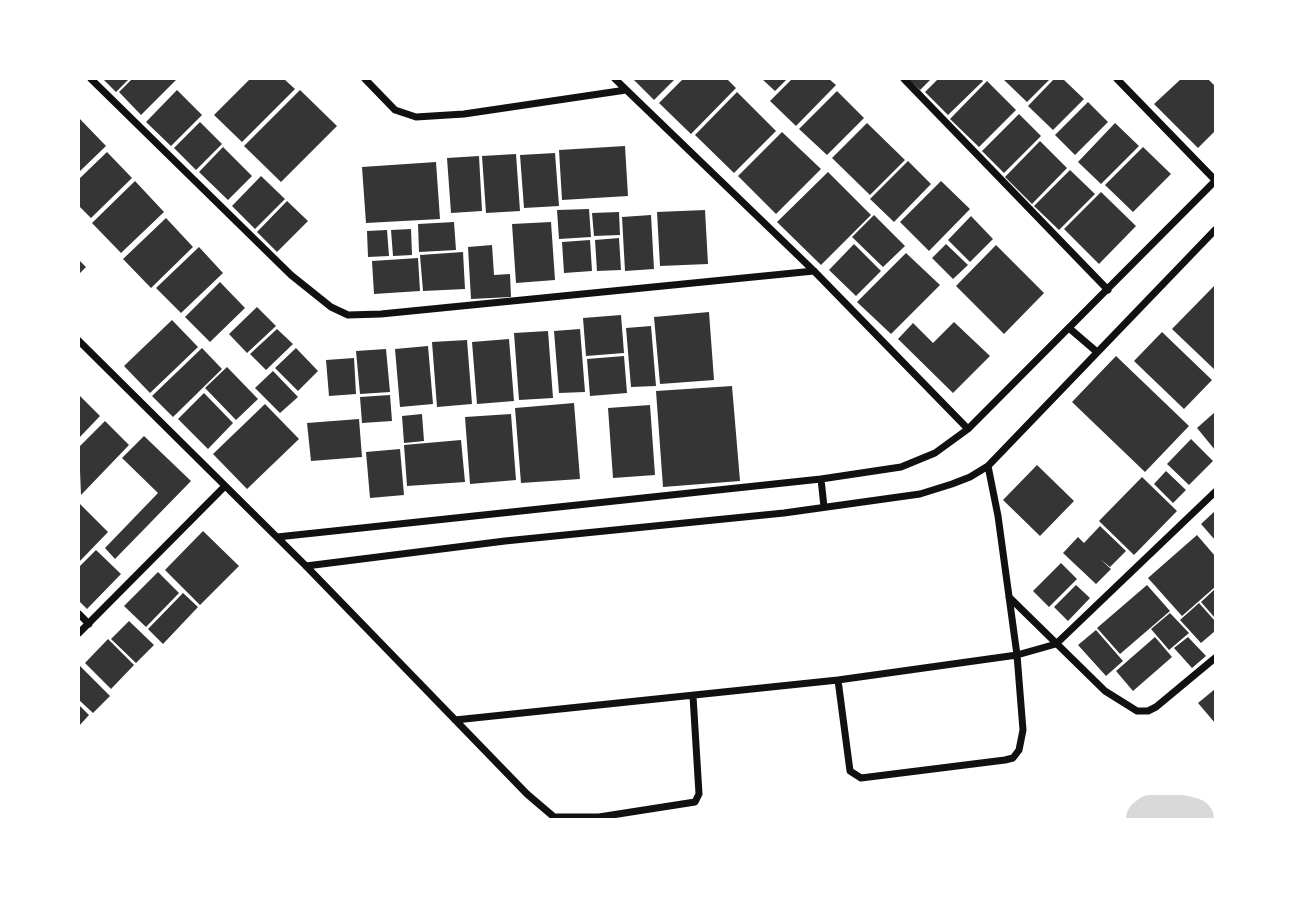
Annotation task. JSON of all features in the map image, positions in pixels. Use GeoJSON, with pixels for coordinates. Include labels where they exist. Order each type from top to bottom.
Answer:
{"type":"FeatureCollection","features":[{"type":"Feature","properties":{"kind":"street"},"geometry":{"type":"LineString","coordinates":[[91,79],[291,275],[331,307],[348,315],[394,313],[814,271]]}},
{"type":"Feature","properties":{"kind":"street"},"geometry":{"type":"LineString","coordinates":[[365,79],[395,110],[416,117],[464,114],[626,90]]}},
{"type":"Feature","properties":{"kind":"street"},"geometry":{"type":"LineString","coordinates":[[615,79],[814,271],[968,429]]}},
{"type":"Feature","properties":{"kind":"street"},"geometry":{"type":"LineString","coordinates":[[904,79],[1108,290]]}},
{"type":"Feature","properties":{"kind":"street"},"geometry":{"type":"LineString","coordinates":[[276,537],[821,479],[901,467],[935,453],[968,429],[1215,180],[1117,79]]}},
{"type":"Feature","properties":{"kind":"street"},"geometry":{"type":"LineString","coordinates":[[306,566],[505,541],[824,508],[920,495],[970,477],[988,466],[1215,230]]}},
{"type":"Feature","properties":{"kind":"street"},"geometry":{"type":"LineString","coordinates":[[1069,328],[1097,352]]}},
{"type":"Feature","properties":{"kind":"street"},"geometry":{"type":"LineString","coordinates":[[79,341],[306,566],[544,810],[554,817],[599,817],[696,801],[699,794],[693,696]]}},
{"type":"Feature","properties":{"kind":"street"},"geometry":{"type":"LineString","coordinates":[[838,680],[850,771],[857,776],[866,779],[992,762],[1013,758],[1019,750],[1023,730],[1017,655],[998,516],[988,466]]}},
{"type":"Feature","properties":{"kind":"street"},"geometry":{"type":"LineString","coordinates":[[821,479],[824,508]]}},
{"type":"Feature","properties":{"kind":"street"},"geometry":{"type":"LineString","coordinates":[[79,634],[225,485]]}},
{"type":"Feature","properties":{"kind":"street"},"geometry":{"type":"LineString","coordinates":[[455,720],[838,680],[1017,655],[1056,644],[1215,492]]}},
{"type":"Feature","properties":{"kind":"street"},"geometry":{"type":"LineString","coordinates":[[1009,596],[1105,691],[1137,711],[1156,708],[1215,658]]}},
{"type":"Feature","properties":{"kind":"street"},"geometry":{"type":"LineString","coordinates":[[79,614],[89,624]]}},
{"type":"Feature","properties":{"kind":"building"},"geometry":{"type":"Polygon","coordinates":[[[103,79],[129,79],[116,92],[103,79]]]}},
{"type":"Feature","properties":{"kind":"building"},"geometry":{"type":"Polygon","coordinates":[[[132,79],[177,79],[141,115],[119,92],[132,79]]]}},
{"type":"Feature","properties":{"kind":"building"},"geometry":{"type":"Polygon","coordinates":[[[250,79],[284,79],[295,89],[242,142],[214,115],[250,79]]]}},
{"type":"Feature","properties":{"kind":"building"},"geometry":{"type":"Polygon","coordinates":[[[633,79],[675,79],[654,100],[633,79]]]}},
{"type":"Feature","properties":{"kind":"building"},"geometry":{"type":"Polygon","coordinates":[[[683,79],[727,79],[736,88],[691,134],[659,103],[683,79]]]}},
{"type":"Feature","properties":{"kind":"building"},"geometry":{"type":"Polygon","coordinates":[[[762,79],[787,79],[775,91],[762,79]]]}},
{"type":"Feature","properties":{"kind":"building"},"geometry":{"type":"Polygon","coordinates":[[[792,79],[829,79],[836,85],[796,126],[770,101],[792,79]]]}},
{"type":"Feature","properties":{"kind":"building"},"geometry":{"type":"Polygon","coordinates":[[[908,79],[931,79],[920,90],[908,79]]]}},
{"type":"Feature","properties":{"kind":"building"},"geometry":{"type":"Polygon","coordinates":[[[938,79],[983,81],[948,115],[925,92],[938,79]]]}},
{"type":"Feature","properties":{"kind":"building"},"geometry":{"type":"Polygon","coordinates":[[[1003,79],[1050,79],[1027,102],[1003,79]]]}},
{"type":"Feature","properties":{"kind":"building"},"geometry":{"type":"Polygon","coordinates":[[[1054,79],[1063,79],[1084,99],[1053,130],[1028,106],[1054,79]]]}},
{"type":"Feature","properties":{"kind":"building"},"geometry":{"type":"Polygon","coordinates":[[[1181,79],[1208,79],[1215,86],[1215,131],[1198,148],[1154,104],[1181,79]]]}},
{"type":"Feature","properties":{"kind":"building"},"geometry":{"type":"Polygon","coordinates":[[[987,81],[1016,110],[979,147],[950,119],[987,81]]]}},
{"type":"Feature","properties":{"kind":"building"},"geometry":{"type":"Polygon","coordinates":[[[177,90],[202,115],[171,146],[146,122],[177,90]]]}},
{"type":"Feature","properties":{"kind":"building"},"geometry":{"type":"Polygon","coordinates":[[[300,90],[337,126],[281,182],[244,146],[300,90]]]}},
{"type":"Feature","properties":{"kind":"building"},"geometry":{"type":"Polygon","coordinates":[[[837,91],[864,118],[827,155],[799,129],[837,91]]]}},
{"type":"Feature","properties":{"kind":"building"},"geometry":{"type":"Polygon","coordinates":[[[737,92],[776,131],[734,173],[695,135],[737,92]]]}},
{"type":"Feature","properties":{"kind":"building"},"geometry":{"type":"Polygon","coordinates":[[[1088,102],[1108,122],[1075,155],[1055,135],[1088,102]]]}},
{"type":"Feature","properties":{"kind":"building"},"geometry":{"type":"Polygon","coordinates":[[[1019,114],[1041,136],[1004,173],[982,151],[1019,114]]]}},
{"type":"Feature","properties":{"kind":"building"},"geometry":{"type":"Polygon","coordinates":[[[79,118],[106,146],[79,172],[79,118]]]}},
{"type":"Feature","properties":{"kind":"building"},"geometry":{"type":"Polygon","coordinates":[[[200,122],[222,144],[196,170],[174,148],[200,122]]]}},
{"type":"Feature","properties":{"kind":"building"},"geometry":{"type":"Polygon","coordinates":[[[867,123],[905,160],[870,195],[832,158],[867,123]]]}},
{"type":"Feature","properties":{"kind":"building"},"geometry":{"type":"Polygon","coordinates":[[[1115,123],[1139,146],[1101,184],[1078,162],[1115,123]]]}},
{"type":"Feature","properties":{"kind":"building"},"geometry":{"type":"Polygon","coordinates":[[[782,132],[821,169],[776,214],[738,176],[782,132]]]}},
{"type":"Feature","properties":{"kind":"building"},"geometry":{"type":"Polygon","coordinates":[[[1040,141],[1067,168],[1032,204],[1005,177],[1040,141]]]}},
{"type":"Feature","properties":{"kind":"building"},"geometry":{"type":"Polygon","coordinates":[[[625,146],[628,196],[562,200],[559,150],[625,146]]]}},
{"type":"Feature","properties":{"kind":"building"},"geometry":{"type":"Polygon","coordinates":[[[223,147],[252,176],[228,200],[199,172],[223,147]]]}},
{"type":"Feature","properties":{"kind":"building"},"geometry":{"type":"Polygon","coordinates":[[[1143,147],[1171,174],[1133,212],[1105,185],[1143,147]]]}},
{"type":"Feature","properties":{"kind":"building"},"geometry":{"type":"Polygon","coordinates":[[[107,152],[132,178],[91,218],[79,206],[79,179],[107,152]]]}},
{"type":"Feature","properties":{"kind":"building"},"geometry":{"type":"Polygon","coordinates":[[[555,153],[559,206],[524,208],[520,155],[555,153]]]}},
{"type":"Feature","properties":{"kind":"building"},"geometry":{"type":"Polygon","coordinates":[[[516,154],[520,211],[486,213],[482,156],[516,154]]]}},
{"type":"Feature","properties":{"kind":"building"},"geometry":{"type":"Polygon","coordinates":[[[479,156],[482,211],[451,213],[447,158],[479,156]]]}},
{"type":"Feature","properties":{"kind":"building"},"geometry":{"type":"Polygon","coordinates":[[[908,161],[931,184],[894,222],[870,199],[908,161]]]}},
{"type":"Feature","properties":{"kind":"building"},"geometry":{"type":"Polygon","coordinates":[[[436,162],[440,219],[366,223],[362,167],[436,162]]]}},
{"type":"Feature","properties":{"kind":"building"},"geometry":{"type":"Polygon","coordinates":[[[1070,170],[1095,194],[1059,230],[1034,206],[1070,170]]]}},
{"type":"Feature","properties":{"kind":"building"},"geometry":{"type":"Polygon","coordinates":[[[828,172],[871,215],[821,265],[777,222],[828,172]]]}},
{"type":"Feature","properties":{"kind":"building"},"geometry":{"type":"Polygon","coordinates":[[[261,176],[285,199],[255,229],[232,206],[261,176]]]}},
{"type":"Feature","properties":{"kind":"building"},"geometry":{"type":"Polygon","coordinates":[[[135,181],[164,212],[121,253],[92,223],[135,181]]]}},
{"type":"Feature","properties":{"kind":"building"},"geometry":{"type":"Polygon","coordinates":[[[941,181],[970,209],[929,251],[900,222],[941,181]]]}},
{"type":"Feature","properties":{"kind":"building"},"geometry":{"type":"Polygon","coordinates":[[[1101,192],[1136,226],[1099,264],[1064,229],[1101,192]]]}},
{"type":"Feature","properties":{"kind":"building"},"geometry":{"type":"Polygon","coordinates":[[[287,201],[308,221],[277,252],[257,232],[287,201]]]}},
{"type":"Feature","properties":{"kind":"building"},"geometry":{"type":"Polygon","coordinates":[[[589,209],[591,237],[559,239],[557,210],[589,209]]]}},
{"type":"Feature","properties":{"kind":"building"},"geometry":{"type":"Polygon","coordinates":[[[705,210],[708,264],[660,266],[657,212],[705,210]]]}},
{"type":"Feature","properties":{"kind":"building"},"geometry":{"type":"Polygon","coordinates":[[[619,212],[620,235],[594,236],[592,213],[619,212]]]}},
{"type":"Feature","properties":{"kind":"building"},"geometry":{"type":"Polygon","coordinates":[[[651,215],[654,269],[625,271],[622,217],[651,215]]]}},
{"type":"Feature","properties":{"kind":"building"},"geometry":{"type":"Polygon","coordinates":[[[874,215],[905,246],[883,267],[852,237],[874,215]]]}},
{"type":"Feature","properties":{"kind":"building"},"geometry":{"type":"Polygon","coordinates":[[[971,216],[993,239],[970,262],[948,240],[971,216]]]}},
{"type":"Feature","properties":{"kind":"building"},"geometry":{"type":"Polygon","coordinates":[[[166,218],[193,247],[151,288],[123,259],[166,218]]]}},
{"type":"Feature","properties":{"kind":"building"},"geometry":{"type":"Polygon","coordinates":[[[454,222],[456,250],[419,252],[418,224],[454,222]]]}},
{"type":"Feature","properties":{"kind":"building"},"geometry":{"type":"Polygon","coordinates":[[[551,222],[555,280],[516,283],[512,224],[551,222]]]}},
{"type":"Feature","properties":{"kind":"building"},"geometry":{"type":"Polygon","coordinates":[[[411,229],[412,255],[393,256],[391,230],[411,229]]]}},
{"type":"Feature","properties":{"kind":"building"},"geometry":{"type":"Polygon","coordinates":[[[387,230],[389,256],[368,257],[367,231],[387,230]]]}},
{"type":"Feature","properties":{"kind":"building"},"geometry":{"type":"Polygon","coordinates":[[[619,238],[621,270],[597,271],[595,240],[619,238]]]}},
{"type":"Feature","properties":{"kind":"building"},"geometry":{"type":"Polygon","coordinates":[[[590,240],[592,271],[564,273],[562,242],[590,240]]]}},
{"type":"Feature","properties":{"kind":"building"},"geometry":{"type":"Polygon","coordinates":[[[854,244],[881,271],[856,296],[829,270],[854,244]]]}},
{"type":"Feature","properties":{"kind":"building"},"geometry":{"type":"Polygon","coordinates":[[[946,244],[968,265],[953,279],[932,258],[946,244]]]}},
{"type":"Feature","properties":{"kind":"building"},"geometry":{"type":"Polygon","coordinates":[[[492,245],[494,275],[510,274],[511,297],[471,299],[468,247],[492,245]]]}},
{"type":"Feature","properties":{"kind":"building"},"geometry":{"type":"Polygon","coordinates":[[[996,245],[1044,293],[1004,334],[956,286],[996,245]]]}},
{"type":"Feature","properties":{"kind":"building"},"geometry":{"type":"Polygon","coordinates":[[[199,247],[223,273],[181,313],[156,288],[199,247]]]}},
{"type":"Feature","properties":{"kind":"building"},"geometry":{"type":"Polygon","coordinates":[[[463,252],[465,289],[423,291],[420,255],[463,252]]]}},
{"type":"Feature","properties":{"kind":"building"},"geometry":{"type":"Polygon","coordinates":[[[906,253],[940,285],[891,334],[857,302],[906,253]]]}},
{"type":"Feature","properties":{"kind":"building"},"geometry":{"type":"Polygon","coordinates":[[[418,258],[420,291],[374,294],[372,261],[418,258]]]}},
{"type":"Feature","properties":{"kind":"building"},"geometry":{"type":"Polygon","coordinates":[[[79,260],[86,267],[79,274],[79,260]]]}},
{"type":"Feature","properties":{"kind":"building"},"geometry":{"type":"Polygon","coordinates":[[[220,282],[245,308],[210,342],[185,317],[220,282]]]}},
{"type":"Feature","properties":{"kind":"building"},"geometry":{"type":"Polygon","coordinates":[[[1215,285],[1215,370],[1172,329],[1215,285]]]}},
{"type":"Feature","properties":{"kind":"building"},"geometry":{"type":"Polygon","coordinates":[[[257,307],[276,326],[247,353],[229,334],[257,307]]]}},
{"type":"Feature","properties":{"kind":"building"},"geometry":{"type":"Polygon","coordinates":[[[709,312],[714,380],[660,384],[654,317],[709,312]]]}},
{"type":"Feature","properties":{"kind":"building"},"geometry":{"type":"Polygon","coordinates":[[[621,315],[624,353],[586,356],[583,318],[621,315]]]}},
{"type":"Feature","properties":{"kind":"building"},"geometry":{"type":"Polygon","coordinates":[[[172,320],[198,347],[150,393],[124,366],[172,320]]]}},
{"type":"Feature","properties":{"kind":"building"},"geometry":{"type":"Polygon","coordinates":[[[954,322],[990,356],[953,393],[898,339],[913,323],[933,343],[954,322]]]}},
{"type":"Feature","properties":{"kind":"building"},"geometry":{"type":"Polygon","coordinates":[[[651,326],[656,386],[631,387],[626,328],[651,326]]]}},
{"type":"Feature","properties":{"kind":"building"},"geometry":{"type":"Polygon","coordinates":[[[277,329],[293,344],[266,370],[250,354],[277,329]]]}},
{"type":"Feature","properties":{"kind":"building"},"geometry":{"type":"Polygon","coordinates":[[[580,329],[585,392],[559,393],[554,331],[580,329]]]}},
{"type":"Feature","properties":{"kind":"building"},"geometry":{"type":"Polygon","coordinates":[[[548,331],[553,398],[519,400],[514,333],[548,331]]]}},
{"type":"Feature","properties":{"kind":"building"},"geometry":{"type":"Polygon","coordinates":[[[1162,332],[1212,380],[1184,409],[1134,361],[1162,332]]]}},
{"type":"Feature","properties":{"kind":"building"},"geometry":{"type":"Polygon","coordinates":[[[509,339],[514,401],[477,404],[472,342],[509,339]]]}},
{"type":"Feature","properties":{"kind":"building"},"geometry":{"type":"Polygon","coordinates":[[[467,340],[472,404],[437,407],[432,342],[467,340]]]}},
{"type":"Feature","properties":{"kind":"building"},"geometry":{"type":"Polygon","coordinates":[[[428,346],[433,404],[400,407],[395,349],[428,346]]]}},
{"type":"Feature","properties":{"kind":"building"},"geometry":{"type":"Polygon","coordinates":[[[202,348],[222,369],[173,417],[152,396],[202,348]]]}},
{"type":"Feature","properties":{"kind":"building"},"geometry":{"type":"Polygon","coordinates":[[[296,348],[318,371],[298,391],[275,368],[296,348]]]}},
{"type":"Feature","properties":{"kind":"building"},"geometry":{"type":"Polygon","coordinates":[[[386,349],[390,392],[360,394],[356,351],[386,349]]]}},
{"type":"Feature","properties":{"kind":"building"},"geometry":{"type":"Polygon","coordinates":[[[624,356],[627,393],[590,396],[587,359],[624,356]]]}},
{"type":"Feature","properties":{"kind":"building"},"geometry":{"type":"Polygon","coordinates":[[[1116,356],[1189,426],[1145,472],[1072,402],[1116,356]]]}},
{"type":"Feature","properties":{"kind":"building"},"geometry":{"type":"Polygon","coordinates":[[[354,358],[356,394],[329,396],[326,360],[354,358]]]}},
{"type":"Feature","properties":{"kind":"building"},"geometry":{"type":"Polygon","coordinates":[[[227,367],[258,399],[236,420],[205,388],[227,367]]]}},
{"type":"Feature","properties":{"kind":"building"},"geometry":{"type":"Polygon","coordinates":[[[273,371],[298,397],[280,413],[255,388],[273,371]]]}},
{"type":"Feature","properties":{"kind":"building"},"geometry":{"type":"Polygon","coordinates":[[[732,386],[740,481],[663,487],[656,391],[732,386]]]}},
{"type":"Feature","properties":{"kind":"building"},"geometry":{"type":"Polygon","coordinates":[[[204,393],[233,423],[208,449],[178,419],[204,393]]]}},
{"type":"Feature","properties":{"kind":"building"},"geometry":{"type":"Polygon","coordinates":[[[79,395],[100,416],[79,438],[79,395]]]}},
{"type":"Feature","properties":{"kind":"building"},"geometry":{"type":"Polygon","coordinates":[[[390,395],[392,421],[362,423],[360,397],[390,395]]]}},
{"type":"Feature","properties":{"kind":"building"},"geometry":{"type":"Polygon","coordinates":[[[574,403],[580,479],[521,483],[515,408],[574,403]]]}},
{"type":"Feature","properties":{"kind":"building"},"geometry":{"type":"Polygon","coordinates":[[[265,404],[299,439],[247,489],[213,454],[265,404]]]}},
{"type":"Feature","properties":{"kind":"building"},"geometry":{"type":"Polygon","coordinates":[[[650,405],[655,475],[613,478],[608,408],[650,405]]]}},
{"type":"Feature","properties":{"kind":"building"},"geometry":{"type":"Polygon","coordinates":[[[1215,412],[1215,450],[1197,428],[1215,412]]]}},
{"type":"Feature","properties":{"kind":"building"},"geometry":{"type":"Polygon","coordinates":[[[422,414],[424,441],[404,443],[402,416],[422,414]]]}},
{"type":"Feature","properties":{"kind":"building"},"geometry":{"type":"Polygon","coordinates":[[[511,414],[516,480],[470,484],[465,417],[511,414]]]}},
{"type":"Feature","properties":{"kind":"building"},"geometry":{"type":"Polygon","coordinates":[[[359,419],[362,457],[311,461],[307,423],[359,419]]]}},
{"type":"Feature","properties":{"kind":"building"},"geometry":{"type":"Polygon","coordinates":[[[105,421],[129,445],[81,495],[79,447],[105,421]]]}},
{"type":"Feature","properties":{"kind":"building"},"geometry":{"type":"Polygon","coordinates":[[[144,436],[191,481],[115,559],[105,548],[158,493],[122,458],[144,436]]]}},
{"type":"Feature","properties":{"kind":"building"},"geometry":{"type":"Polygon","coordinates":[[[1191,439],[1213,461],[1189,485],[1167,464],[1191,439]]]}},
{"type":"Feature","properties":{"kind":"building"},"geometry":{"type":"Polygon","coordinates":[[[461,440],[465,482],[407,486],[404,445],[461,440]]]}},
{"type":"Feature","properties":{"kind":"building"},"geometry":{"type":"Polygon","coordinates":[[[400,449],[404,495],[370,498],[366,452],[400,449]]]}},
{"type":"Feature","properties":{"kind":"building"},"geometry":{"type":"Polygon","coordinates":[[[1037,465],[1074,501],[1040,536],[1003,500],[1037,465]]]}},
{"type":"Feature","properties":{"kind":"building"},"geometry":{"type":"Polygon","coordinates":[[[1166,471],[1186,490],[1173,503],[1154,484],[1166,471]]]}},
{"type":"Feature","properties":{"kind":"building"},"geometry":{"type":"Polygon","coordinates":[[[1142,477],[1177,511],[1134,555],[1099,521],[1142,477]]]}},
{"type":"Feature","properties":{"kind":"building"},"geometry":{"type":"Polygon","coordinates":[[[79,503],[108,532],[79,562],[79,503]]]}},
{"type":"Feature","properties":{"kind":"building"},"geometry":{"type":"Polygon","coordinates":[[[1215,511],[1215,540],[1201,524],[1215,511]]]}},
{"type":"Feature","properties":{"kind":"building"},"geometry":{"type":"Polygon","coordinates":[[[1100,526],[1126,551],[1110,567],[1100,559],[1111,569],[1096,584],[1063,553],[1078,537],[1084,543],[1100,526]]]}},
{"type":"Feature","properties":{"kind":"building"},"geometry":{"type":"Polygon","coordinates":[[[203,531],[239,566],[200,605],[165,570],[203,531]]]}},
{"type":"Feature","properties":{"kind":"building"},"geometry":{"type":"Polygon","coordinates":[[[1197,535],[1215,556],[1215,587],[1182,616],[1148,578],[1197,535]]]}},
{"type":"Feature","properties":{"kind":"building"},"geometry":{"type":"Polygon","coordinates":[[[96,550],[121,574],[87,609],[79,601],[79,567],[96,550]]]}},
{"type":"Feature","properties":{"kind":"building"},"geometry":{"type":"Polygon","coordinates":[[[1061,563],[1077,579],[1049,607],[1033,591],[1061,563]]]}},
{"type":"Feature","properties":{"kind":"building"},"geometry":{"type":"Polygon","coordinates":[[[158,572],[179,593],[146,627],[124,606],[158,572]]]}},
{"type":"Feature","properties":{"kind":"building"},"geometry":{"type":"Polygon","coordinates":[[[1076,585],[1090,598],[1068,621],[1054,607],[1076,585]]]}},
{"type":"Feature","properties":{"kind":"building"},"geometry":{"type":"Polygon","coordinates":[[[1147,585],[1170,611],[1120,654],[1097,628],[1147,585]]]}},
{"type":"Feature","properties":{"kind":"building"},"geometry":{"type":"Polygon","coordinates":[[[1215,589],[1215,618],[1201,602],[1215,589]]]}},
{"type":"Feature","properties":{"kind":"building"},"geometry":{"type":"Polygon","coordinates":[[[183,593],[198,607],[163,644],[148,629],[183,593]]]}},
{"type":"Feature","properties":{"kind":"building"},"geometry":{"type":"Polygon","coordinates":[[[1199,603],[1215,621],[1215,631],[1201,643],[1180,620],[1199,603]]]}},
{"type":"Feature","properties":{"kind":"building"},"geometry":{"type":"Polygon","coordinates":[[[1170,613],[1189,633],[1169,650],[1151,629],[1170,613]]]}},
{"type":"Feature","properties":{"kind":"building"},"geometry":{"type":"Polygon","coordinates":[[[129,621],[154,645],[136,663],[111,639],[129,621]]]}},
{"type":"Feature","properties":{"kind":"building"},"geometry":{"type":"Polygon","coordinates":[[[1096,630],[1123,661],[1106,676],[1078,645],[1096,630]]]}},
{"type":"Feature","properties":{"kind":"building"},"geometry":{"type":"Polygon","coordinates":[[[1155,637],[1172,657],[1133,691],[1116,671],[1155,637]]]}},
{"type":"Feature","properties":{"kind":"building"},"geometry":{"type":"Polygon","coordinates":[[[1188,637],[1206,656],[1192,668],[1174,648],[1188,637]]]}},
{"type":"Feature","properties":{"kind":"building"},"geometry":{"type":"Polygon","coordinates":[[[108,639],[134,665],[111,689],[85,663],[108,639]]]}},
{"type":"Feature","properties":{"kind":"building"},"geometry":{"type":"Polygon","coordinates":[[[79,665],[110,696],[93,713],[79,700],[79,665]]]}},
{"type":"Feature","properties":{"kind":"building"},"geometry":{"type":"Polygon","coordinates":[[[1215,689],[1215,723],[1198,703],[1215,689]]]}},
{"type":"Feature","properties":{"kind":"building"},"geometry":{"type":"Polygon","coordinates":[[[79,705],[89,715],[79,726],[79,705]]]}},
{"type":"Feature","properties":{"kind":"waterway"},"geometry":{"type":"LineString","coordinates":[[1147,819],[1151,816],[1182,816],[1193,819]]}}]}
